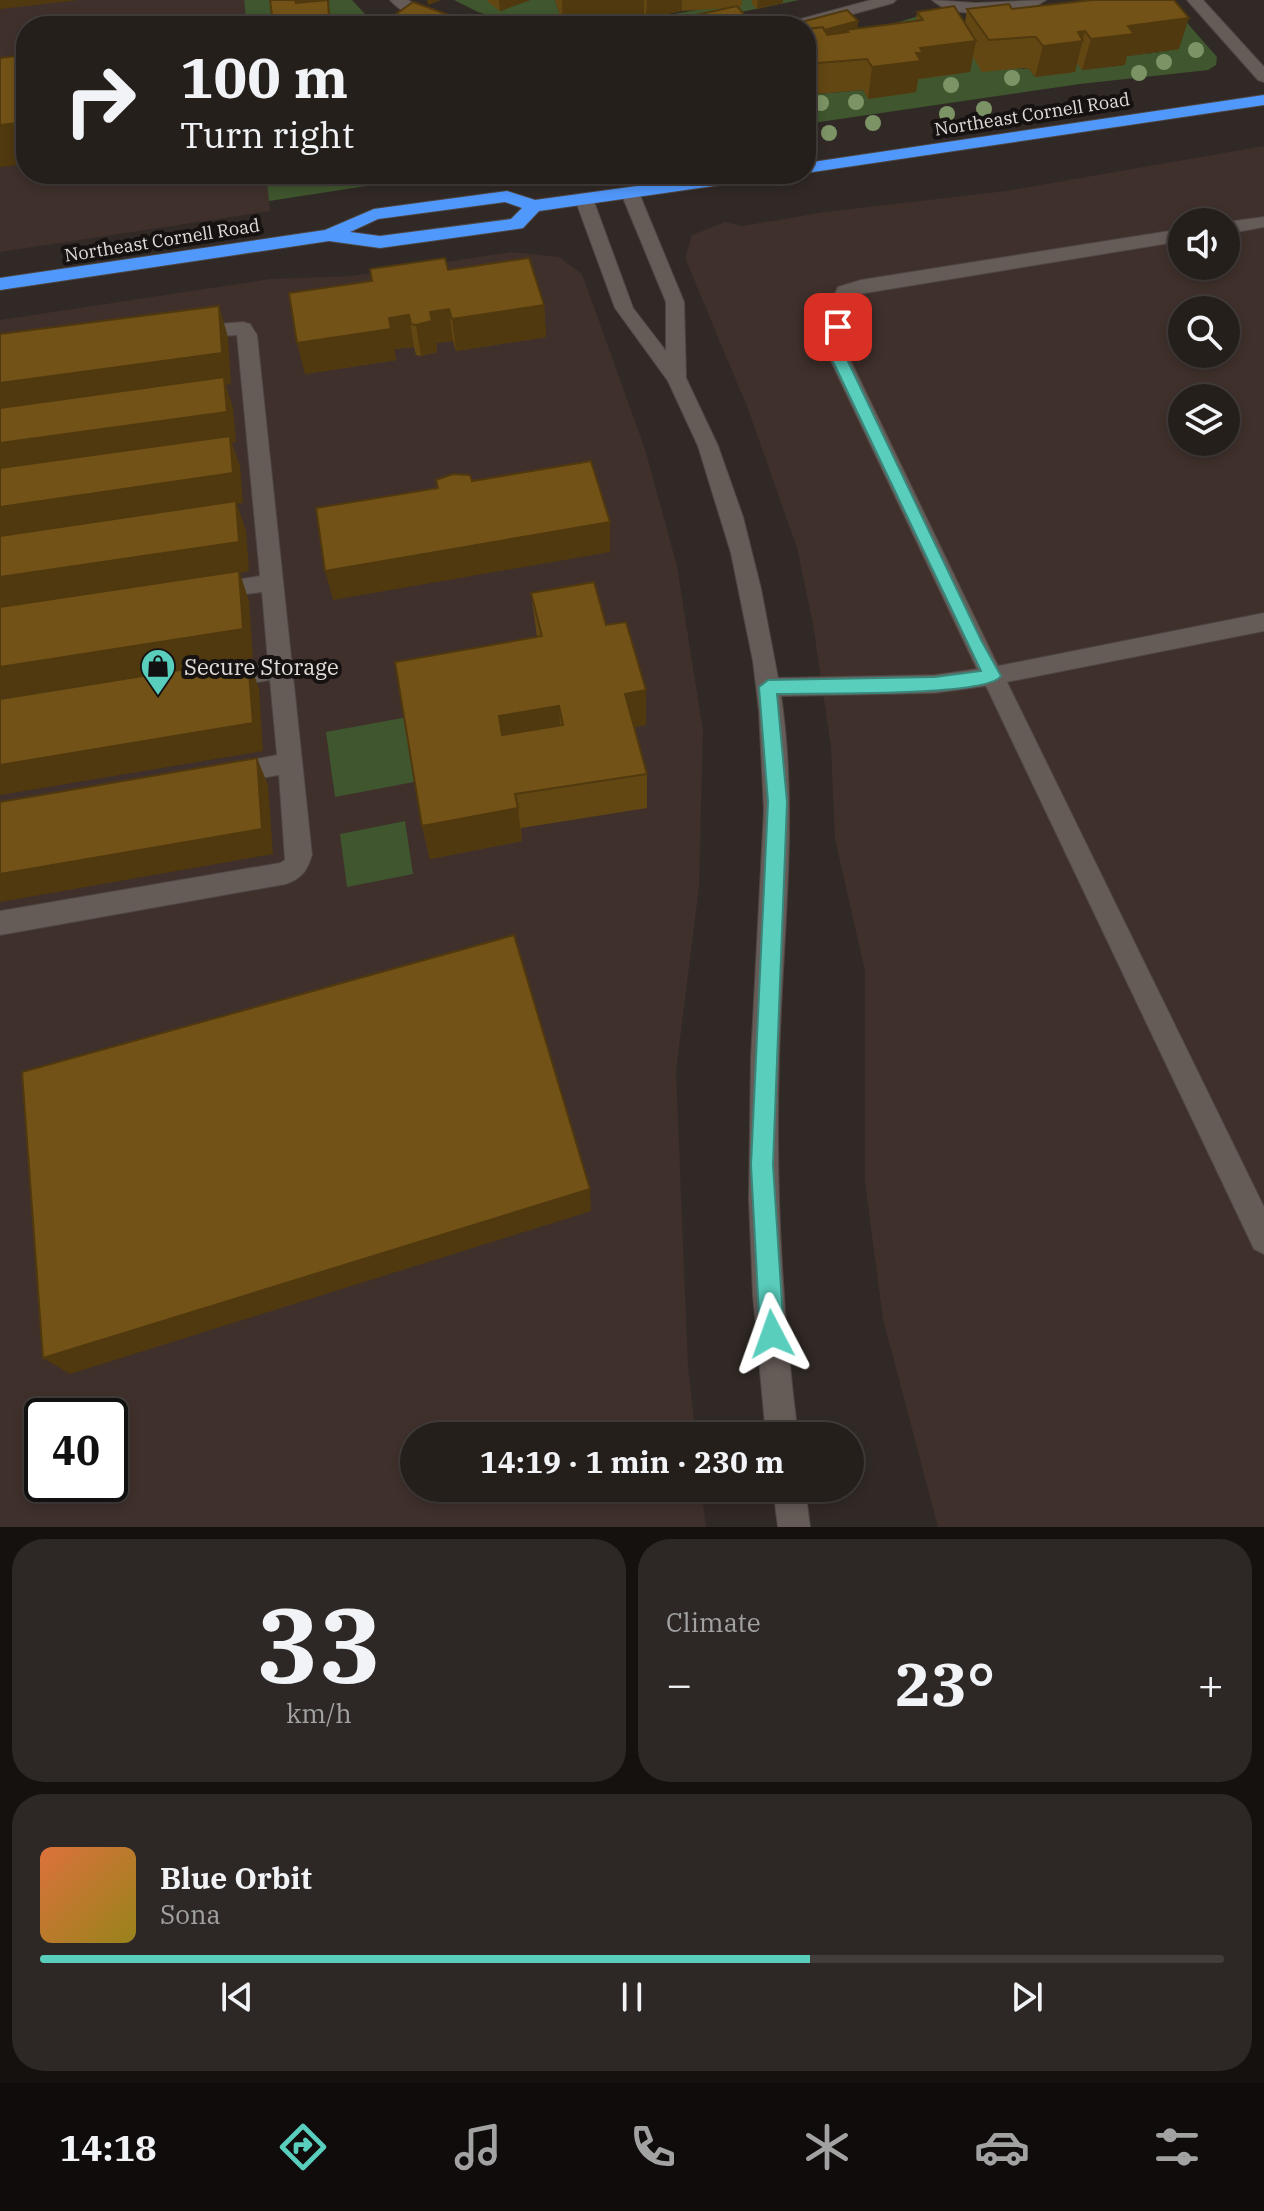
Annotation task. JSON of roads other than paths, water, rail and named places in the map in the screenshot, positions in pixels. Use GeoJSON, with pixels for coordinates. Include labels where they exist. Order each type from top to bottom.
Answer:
{"type":"FeatureCollection","features":[{"type":"Feature","properties":{"kind":"highway","name":"Northeast Cornell Road"},"geometry":{"type":"LineString","coordinates":[[816,167],[1264,100]]}},
{"type":"Feature","properties":{"kind":"highway","name":"Northeast Cornell Road"},"geometry":{"type":"LineString","coordinates":[[329,235],[374,214],[507,196],[533,206],[693,184]]}},
{"type":"Feature","properties":{"kind":"highway","name":"Northeast Cornell Road"},"geometry":{"type":"LineString","coordinates":[[0,284],[329,235],[380,242],[517,224],[533,206]]}},
{"type":"Feature","properties":{"kind":"street"},"geometry":{"type":"LineString","coordinates":[[398,0],[422,16]]}},
{"type":"Feature","properties":{"kind":"street"},"geometry":{"type":"LineString","coordinates":[[816,18],[867,2],[888,0]]}},
{"type":"Feature","properties":{"kind":"street"},"geometry":{"type":"LineString","coordinates":[[940,0],[962,7],[981,8],[1038,0]]}},
{"type":"Feature","properties":{"kind":"street"},"geometry":{"type":"LineString","coordinates":[[1195,0],[1264,77]]}},
{"type":"Feature","properties":{"kind":"street"},"geometry":{"type":"LineString","coordinates":[[630,193],[675,302],[676,378]]}},
{"type":"Feature","properties":{"kind":"street"},"geometry":{"type":"LineString","coordinates":[[584,199],[625,310],[676,378],[722,486],[744,560],[768,687],[777,802],[762,1165],[780,1422]]}},
{"type":"Feature","properties":{"kind":"street"},"geometry":{"type":"LineString","coordinates":[[1240,226],[1263,224]]}},
{"type":"Feature","properties":{"kind":"street"},"geometry":{"type":"LineString","coordinates":[[1168,237],[845,291],[840,303],[836,351],[973,642],[1264,1239]]}},
{"type":"Feature","properties":{"kind":"street"},"geometry":{"type":"LineString","coordinates":[[0,923],[286,873],[296,866],[299,855],[273,582],[258,517],[245,394],[247,335],[243,328],[170,335]]}},
{"type":"Feature","properties":{"kind":"street"},"geometry":{"type":"LineString","coordinates":[[197,593],[273,582]]}},
{"type":"Feature","properties":{"kind":"street"},"geometry":{"type":"LineString","coordinates":[[768,687],[935,684],[992,676],[1264,622]]}},
{"type":"Feature","properties":{"kind":"street"},"geometry":{"type":"LineString","coordinates":[[203,682],[281,669]]}},
{"type":"Feature","properties":{"kind":"street"},"geometry":{"type":"LineString","coordinates":[[214,776],[291,763]]}},
{"type":"Feature","properties":{"kind":"street"},"geometry":{"type":"LineString","coordinates":[[791,1502],[794,1527]]}},
{"type":"Feature","properties":{"kind":"place","name":"Secure Storage"},"geometry":{"type":"Point","coordinates":[158,697]}}]}
